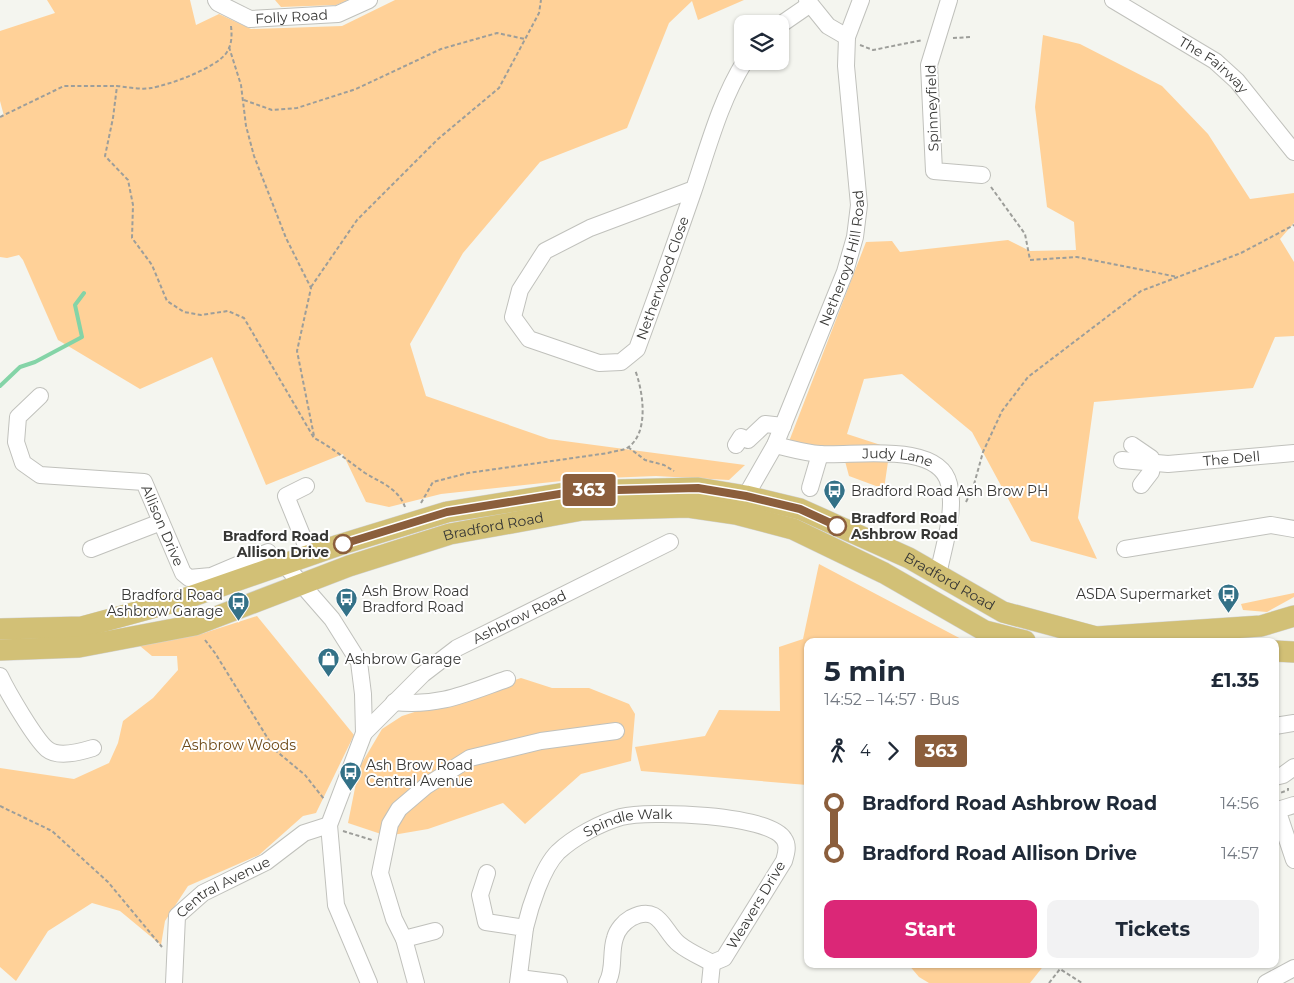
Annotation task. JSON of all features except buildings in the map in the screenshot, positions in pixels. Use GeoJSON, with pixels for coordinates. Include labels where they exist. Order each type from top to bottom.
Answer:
{"type":"FeatureCollection","features":[{"type":"Feature","properties":{"kind":"main road","name":"Bradford Road"},"geometry":{"type":"LineString","coordinates":[[0,630],[82,627],[181,600],[310,555],[447,512],[578,491],[698,488],[746,496],[797,519],[909,558],[1003,612],[1096,637],[1261,626],[1294,616]]}},
{"type":"Feature","properties":{"kind":"main road","name":"Bradford Road"},"geometry":{"type":"LineString","coordinates":[[0,650],[79,647],[195,625],[350,566],[450,534],[582,510],[688,507],[736,514],[797,519],[884,573],[985,631],[1013,638]]}},
{"type":"Feature","properties":{"kind":"main road"},"geometry":{"type":"LineString","coordinates":[[1279,651],[1294,652]]}},
{"type":"Feature","properties":{"kind":"street","name":"Folly Road"},"geometry":{"type":"LineString","coordinates":[[222,4],[250,19],[338,14],[369,0]]}},
{"type":"Feature","properties":{"kind":"street","name":"Netheroyd Hill Road"},"geometry":{"type":"LineString","coordinates":[[736,514],[775,445],[845,272],[856,237],[859,205],[848,104],[846,66],[847,37],[861,0]]}},
{"type":"Feature","properties":{"kind":"street","name":"Spinneyfield"},"geometry":{"type":"LineString","coordinates":[[950,0],[929,65],[934,171],[982,175]]}},
{"type":"Feature","properties":{"kind":"street","name":"The Fairway"},"geometry":{"type":"LineString","coordinates":[[1113,0],[1215,62],[1237,81],[1294,152]]}},
{"type":"Feature","properties":{"kind":"street"},"geometry":{"type":"LineString","coordinates":[[789,18],[808,2],[828,26],[847,37]]}},
{"type":"Feature","properties":{"kind":"street","name":"Netherwood Close"},"geometry":{"type":"LineString","coordinates":[[694,189],[590,228],[545,251],[520,290],[513,317],[529,339],[599,363],[621,362],[637,349],[694,189],[716,122],[741,70]]}},
{"type":"Feature","properties":{"kind":"street","name":"Allison Drive"},"geometry":{"type":"LineString","coordinates":[[40,396],[18,417],[16,442],[23,463],[40,475],[144,482],[183,573],[189,578],[210,576],[268,552],[279,566]]}},
{"type":"Feature","properties":{"kind":"street"},"geometry":{"type":"LineString","coordinates":[[736,445],[741,437],[748,440],[765,424],[783,426]]}},
{"type":"Feature","properties":{"kind":"street","name":"Judy Lane"},"geometry":{"type":"LineString","coordinates":[[775,445],[820,454],[897,453],[913,456],[929,463],[947,478],[950,486],[949,516],[938,575]]}},
{"type":"Feature","properties":{"kind":"street"},"geometry":{"type":"LineString","coordinates":[[1132,445],[1161,463],[1141,485]]}},
{"type":"Feature","properties":{"kind":"street"},"geometry":{"type":"LineString","coordinates":[[810,488],[820,454]]}},
{"type":"Feature","properties":{"kind":"street","name":"The Dell"},"geometry":{"type":"LineString","coordinates":[[1122,460],[1161,463],[1294,454]]}},
{"type":"Feature","properties":{"kind":"street"},"geometry":{"type":"LineString","coordinates":[[306,486],[286,496],[310,555]]}},
{"type":"Feature","properties":{"kind":"street"},"geometry":{"type":"LineString","coordinates":[[91,549],[161,522]]}},
{"type":"Feature","properties":{"kind":"street"},"geometry":{"type":"LineString","coordinates":[[1125,549],[1271,525],[1294,529]]}},
{"type":"Feature","properties":{"kind":"street","name":"Ashbrow Road"},"geometry":{"type":"LineString","coordinates":[[364,733],[423,674],[461,645],[670,542]]}},
{"type":"Feature","properties":{"kind":"street","name":"Ashbrow Road"},"geometry":{"type":"LineString","coordinates":[[279,566],[332,619],[359,662],[363,694],[364,733],[331,821],[336,905],[369,983]]}},
{"type":"Feature","properties":{"kind":"street"},"geometry":{"type":"LineString","coordinates":[[181,600],[189,578]]}},
{"type":"Feature","properties":{"kind":"street"},"geometry":{"type":"LineString","coordinates":[[0,676],[47,750],[62,754],[93,748]]}},
{"type":"Feature","properties":{"kind":"street"},"geometry":{"type":"LineString","coordinates":[[394,702],[418,705],[449,700],[507,679]]}},
{"type":"Feature","properties":{"kind":"street"},"geometry":{"type":"LineString","coordinates":[[1279,718],[1294,718]]}},
{"type":"Feature","properties":{"kind":"street"},"geometry":{"type":"LineString","coordinates":[[1279,725],[1294,723]]}},
{"type":"Feature","properties":{"kind":"street"},"geometry":{"type":"LineString","coordinates":[[416,983],[404,939],[394,919],[380,873],[390,824],[399,809],[426,786],[470,758],[541,741],[616,731]]}},
{"type":"Feature","properties":{"kind":"street"},"geometry":{"type":"LineString","coordinates":[[1279,776],[1294,767]]}},
{"type":"Feature","properties":{"kind":"street"},"geometry":{"type":"LineString","coordinates":[[1279,783],[1294,779]]}},
{"type":"Feature","properties":{"kind":"street"},"geometry":{"type":"LineString","coordinates":[[1279,811],[1294,805]]}},
{"type":"Feature","properties":{"kind":"street","name":"Spindle Walk"},"geometry":{"type":"LineString","coordinates":[[518,980],[525,928],[534,892],[557,853],[590,830],[622,817],[662,812],[713,816],[751,824],[775,832],[784,838]]}},
{"type":"Feature","properties":{"kind":"street"},"geometry":{"type":"LineString","coordinates":[[1279,815],[1294,860]]}},
{"type":"Feature","properties":{"kind":"street","name":"Central Avenue"},"geometry":{"type":"LineString","coordinates":[[174,983],[177,916],[203,893],[266,862],[304,833],[331,821]]}},
{"type":"Feature","properties":{"kind":"street","name":"Weavers Drive"},"geometry":{"type":"LineString","coordinates":[[712,963],[724,958],[764,890],[784,861],[787,850],[784,838]]}},
{"type":"Feature","properties":{"kind":"street"},"geometry":{"type":"LineString","coordinates":[[487,873],[480,895],[486,922],[525,928]]}},
{"type":"Feature","properties":{"kind":"street"},"geometry":{"type":"LineString","coordinates":[[607,983],[611,976],[615,938],[627,921],[640,915],[648,914],[662,920],[676,942],[712,963],[710,983]]}},
{"type":"Feature","properties":{"kind":"street"},"geometry":{"type":"LineString","coordinates":[[404,939],[435,930]]}},
{"type":"Feature","properties":{"kind":"street"},"geometry":{"type":"LineString","coordinates":[[1266,983],[1294,968]]}},
{"type":"Feature","properties":{"kind":"street"},"geometry":{"type":"LineString","coordinates":[[518,980],[559,983]]}},
{"type":"Feature","properties":{"kind":"path"},"geometry":{"type":"LineString","coordinates":[[314,438],[298,351],[311,288],[357,220],[438,139],[498,88],[538,13],[541,0]]}},
{"type":"Feature","properties":{"kind":"path"},"geometry":{"type":"LineString","coordinates":[[0,117],[64,86],[117,86],[150,89],[180,80],[206,68],[226,53],[232,36],[222,4]]}},
{"type":"Feature","properties":{"kind":"path"},"geometry":{"type":"LineString","coordinates":[[242,99],[272,110],[297,108],[356,89],[441,49],[497,33],[525,39]]}},
{"type":"Feature","properties":{"kind":"path"},"geometry":{"type":"LineString","coordinates":[[847,37],[863,47],[873,50],[937,39],[972,37]]}},
{"type":"Feature","properties":{"kind":"path"},"geometry":{"type":"LineString","coordinates":[[228,47],[241,85],[242,99],[254,156],[286,238],[311,288]]}},
{"type":"Feature","properties":{"kind":"path"},"geometry":{"type":"LineString","coordinates":[[117,86],[105,156],[128,180],[133,205],[132,238],[152,265],[167,301],[184,312],[201,315],[228,310],[244,318],[314,438],[333,448],[366,473],[390,487],[402,498],[412,523]]}},
{"type":"Feature","properties":{"kind":"path"},"geometry":{"type":"LineString","coordinates":[[982,175],[1025,234],[1030,260],[1077,257],[1178,277]]}},
{"type":"Feature","properties":{"kind":"path"},"geometry":{"type":"LineString","coordinates":[[949,516],[963,507],[973,488],[983,452],[1002,411],[1028,377],[1141,291],[1241,252],[1294,225]]}},
{"type":"Feature","properties":{"kind":"path"},"geometry":{"type":"LineString","coordinates":[[412,523],[433,482],[468,473],[608,453],[628,447],[640,433],[642,408],[640,382],[629,356]]}},
{"type":"Feature","properties":{"kind":"path"},"geometry":{"type":"LineString","coordinates":[[628,447],[645,460],[664,465],[677,473]]}},
{"type":"Feature","properties":{"kind":"path"},"geometry":{"type":"LineString","coordinates":[[203,638],[215,653],[275,750],[305,775],[331,821],[385,844]]}},
{"type":"Feature","properties":{"kind":"path"},"geometry":{"type":"LineString","coordinates":[[0,806],[52,831],[108,882],[174,961]]}},
{"type":"Feature","properties":{"kind":"path"},"geometry":{"type":"LineString","coordinates":[[1049,983],[1060,969],[1082,983]]}},
{"type":"Feature","properties":{"kind":"green space"},"geometry":{"type":"Polygon","coordinates":[[[47,0],[190,0],[196,25],[219,14],[251,29],[342,26],[395,0],[744,0],[698,20],[692,1],[669,23],[627,128],[540,162],[463,253],[410,344],[426,396],[549,439],[745,465],[729,480],[656,476],[580,479],[441,494],[389,507],[366,502],[343,454],[266,485],[212,357],[140,389],[58,340],[23,260],[19,255],[7,258],[0,257],[0,118],[4,116],[0,101],[0,31],[55,13],[47,0]]]}},
{"type":"Feature","properties":{"kind":"green space"},"geometry":{"type":"Polygon","coordinates":[[[275,0],[348,0],[336,5],[281,7],[275,0]]]}},
{"type":"Feature","properties":{"kind":"green space"},"geometry":{"type":"Polygon","coordinates":[[[1043,35],[1080,44],[1162,86],[1208,134],[1250,199],[1294,193],[1294,223],[1280,239],[1294,262],[1294,336],[1275,337],[1253,388],[1094,402],[1078,518],[1097,559],[1031,541],[972,432],[902,374],[864,379],[847,434],[890,448],[884,489],[849,476],[842,450],[788,444],[866,242],[892,241],[900,252],[1008,240],[1030,251],[1076,250],[1074,222],[1047,207],[1035,107],[1043,35]]]}},
{"type":"Feature","properties":{"kind":"green space"},"geometry":{"type":"Polygon","coordinates":[[[819,564],[959,638],[804,638],[804,785],[641,771],[635,747],[705,736],[719,710],[780,711],[779,647],[803,639],[819,564]]]}},
{"type":"Feature","properties":{"kind":"green space"},"geometry":{"type":"Polygon","coordinates":[[[1294,593],[1294,597],[1267,612],[1243,610],[1241,604],[1294,593]]]}},
{"type":"Feature","properties":{"kind":"green space","name":"Ashbrow Woods"},"geometry":{"type":"Polygon","coordinates":[[[257,616],[354,735],[316,813],[303,816],[259,855],[188,886],[165,921],[161,945],[120,911],[92,903],[48,931],[16,981],[0,967],[0,768],[74,779],[109,763],[118,743],[123,721],[153,698],[178,670],[177,656],[152,656],[140,646],[201,634],[257,616]]]}},
{"type":"Feature","properties":{"kind":"green space"},"geometry":{"type":"Polygon","coordinates":[[[521,678],[552,688],[589,688],[629,704],[635,714],[631,761],[581,774],[525,824],[503,803],[428,829],[387,836],[348,823],[359,768],[382,729],[402,716],[521,678]]]}},
{"type":"Feature","properties":{"kind":"green space"},"geometry":{"type":"Polygon","coordinates":[[[911,968],[1042,968],[1030,983],[929,983],[919,977],[911,968]]]}},
{"type":"Feature","properties":{"kind":"waterway"},"geometry":{"type":"LineString","coordinates":[[0,386],[20,367],[35,362],[82,337],[75,305],[84,293]]}},
{"type":"Feature","properties":{"kind":"bus line","name":"363"},"geometry":{"type":"LineString","coordinates":[[343,544],[447,512],[578,491],[698,488],[746,496],[800,509],[837,526]]}},
{"type":"Feature","properties":{"kind":"place","name":"Bradford Road Ash Brow PH"},"geometry":{"type":"Point","coordinates":[835,510]}},
{"type":"Feature","properties":{"kind":"place","name":"Bradford Road Ashbrow Road"},"geometry":{"type":"Point","coordinates":[837,526]}},
{"type":"Feature","properties":{"kind":"place","name":"Bradford Road Allison Drive"},"geometry":{"type":"Point","coordinates":[343,544]}},
{"type":"Feature","properties":{"kind":"place","name":"ASDA Supermarket"},"geometry":{"type":"Point","coordinates":[1228,613]}},
{"type":"Feature","properties":{"kind":"place","name":"Ash Brow Road Bradford Road"},"geometry":{"type":"Point","coordinates":[346,618]}},
{"type":"Feature","properties":{"kind":"place","name":"Bradford Road Ashbrow Garage"},"geometry":{"type":"Point","coordinates":[239,622]}},
{"type":"Feature","properties":{"kind":"place","name":"Ashbrow Garage"},"geometry":{"type":"Point","coordinates":[329,678]}},
{"type":"Feature","properties":{"kind":"place","name":"Ash Brow Road Central Avenue"},"geometry":{"type":"Point","coordinates":[350,792]}}]}
